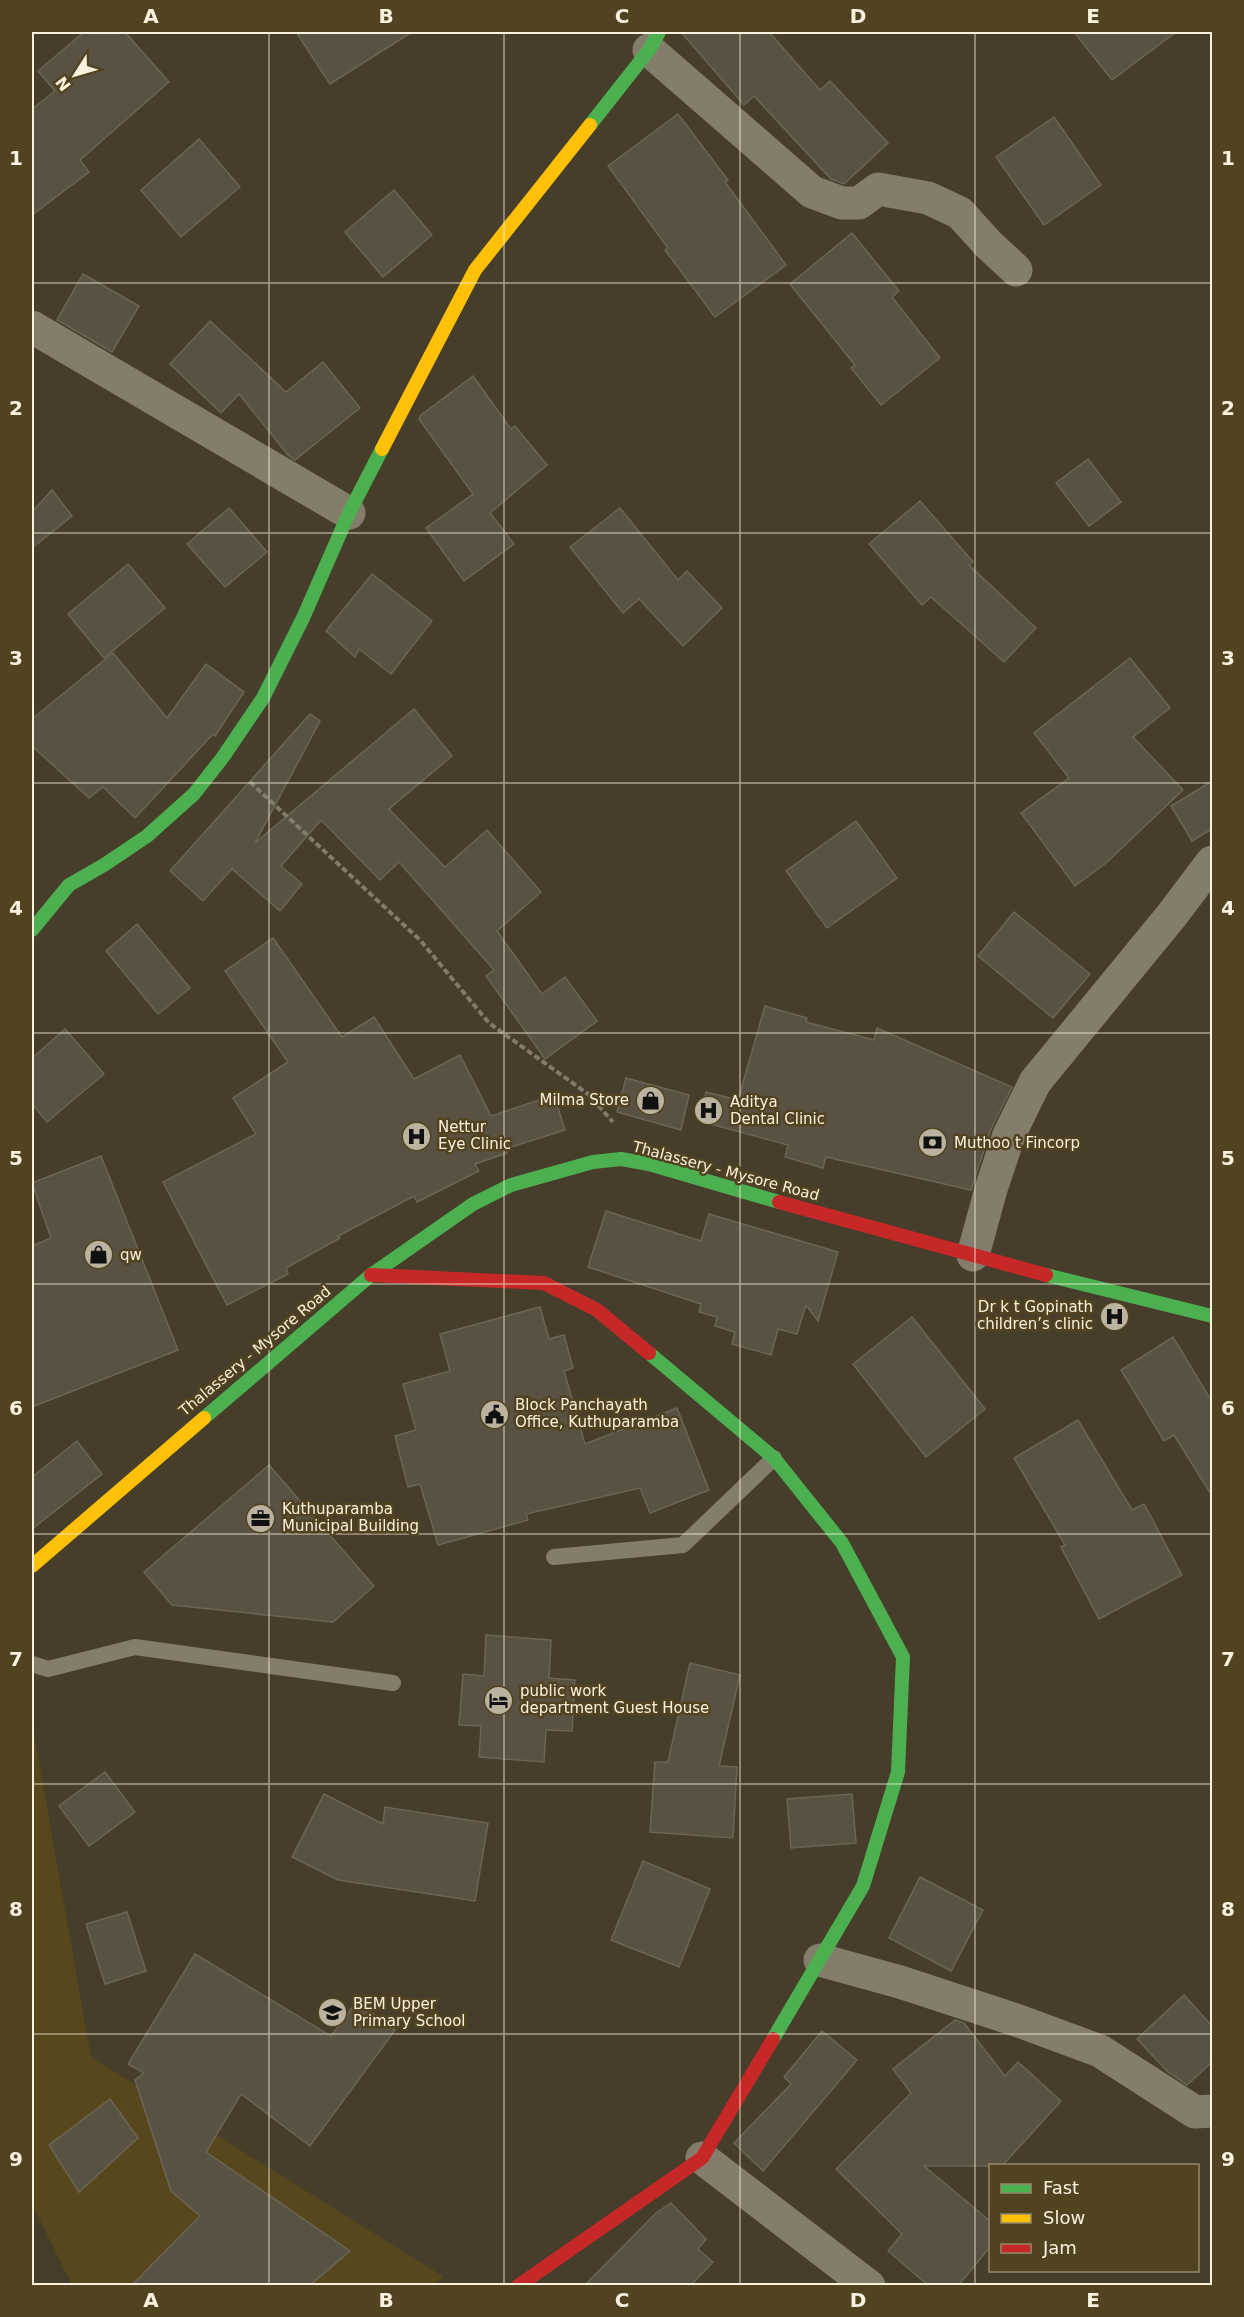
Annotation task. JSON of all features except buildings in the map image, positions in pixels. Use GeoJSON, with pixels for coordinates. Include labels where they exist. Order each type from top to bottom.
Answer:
{"type":"FeatureCollection","features":[{"type":"Feature","properties":{"kind":"street"},"geometry":{"type":"LineString","coordinates":[[32,930],[69,885],[147,836],[194,794],[223,757],[263,698],[303,618],[349,513],[475,270],[654,41],[812,192],[842,203],[859,203],[878,189],[928,198],[960,213],[1016,270]]}},
{"type":"Feature","properties":{"kind":"street"},"geometry":{"type":"LineString","coordinates":[[32,327],[349,513]]}},
{"type":"Feature","properties":{"kind":"street"},"geometry":{"type":"LineString","coordinates":[[973,1255],[991,1189],[1010,1135],[1035,1082],[1172,915],[1212,862]]}},
{"type":"Feature","properties":{"kind":"street","name":"Thalassery - Mysore Road"},"geometry":{"type":"LineString","coordinates":[[32,1566],[371,1275],[473,1204],[511,1185],[593,1162],[621,1159],[649,1164],[793,1206],[1073,1282],[1212,1316]]}},
{"type":"Feature","properties":{"kind":"street"},"geometry":{"type":"LineString","coordinates":[[371,1275],[544,1283],[597,1311],[774,1458],[842,1543],[903,1657],[898,1772],[863,1886],[702,2158],[518,2286]]}},
{"type":"Feature","properties":{"kind":"street"},"geometry":{"type":"LineString","coordinates":[[820,1960],[900,1982],[1005,2016],[1100,2051],[1195,2112],[1212,2110]]}},
{"type":"Feature","properties":{"kind":"street"},"geometry":{"type":"LineString","coordinates":[[702,2158],[869,2286]]}},
{"type":"Feature","properties":{"kind":"lane"},"geometry":{"type":"LineString","coordinates":[[554,1557],[683,1545],[774,1458]]}},
{"type":"Feature","properties":{"kind":"lane"},"geometry":{"type":"LineString","coordinates":[[32,1664],[48,1669],[135,1647],[393,1683]]}},
{"type":"Feature","properties":{"kind":"path"},"geometry":{"type":"LineString","coordinates":[[223,757],[420,940],[489,1023],[588,1094],[649,1164]]}},
{"type":"Feature","properties":{"kind":"shaded area"},"geometry":{"type":"Polygon","coordinates":[[[32,1730],[91,2057],[444,2277],[433,2285],[72,2285],[32,2204],[32,1730]]]}},
{"type":"Feature","properties":{"kind":"traffic: fast"},"geometry":{"type":"LineString","coordinates":[[590,125],[649,50],[659,32]]}},
{"type":"Feature","properties":{"kind":"traffic: fast"},"geometry":{"type":"LineString","coordinates":[[32,930],[69,885],[147,836],[194,794],[223,757],[263,698],[303,618],[349,513],[382,449]]}},
{"type":"Feature","properties":{"kind":"traffic: fast"},"geometry":{"type":"LineString","coordinates":[[204,1418],[371,1275],[473,1204],[511,1185],[593,1162],[621,1159],[649,1164],[779,1202]]}},
{"type":"Feature","properties":{"kind":"traffic: fast"},"geometry":{"type":"LineString","coordinates":[[1046,1275],[1212,1316]]}},
{"type":"Feature","properties":{"kind":"traffic: fast"},"geometry":{"type":"LineString","coordinates":[[649,1353],[774,1458],[842,1543],[903,1657],[898,1772],[863,1886],[773,2039]]}},
{"type":"Feature","properties":{"kind":"traffic: slow"},"geometry":{"type":"LineString","coordinates":[[382,449],[475,270],[590,125]]}},
{"type":"Feature","properties":{"kind":"traffic: slow"},"geometry":{"type":"LineString","coordinates":[[32,1566],[204,1418]]}},
{"type":"Feature","properties":{"kind":"traffic: jam"},"geometry":{"type":"LineString","coordinates":[[779,1202],[1046,1275]]}},
{"type":"Feature","properties":{"kind":"traffic: jam"},"geometry":{"type":"LineString","coordinates":[[371,1275],[544,1283],[597,1310],[649,1353]]}},
{"type":"Feature","properties":{"kind":"traffic: jam"},"geometry":{"type":"LineString","coordinates":[[518,2286],[702,2158],[773,2039]]}},
{"type":"Feature","properties":{"kind":"place","name":"Milma Store"},"geometry":{"type":"Point","coordinates":[650,1100]}},
{"type":"Feature","properties":{"kind":"place","name":"Aditya Dental Clinic"},"geometry":{"type":"Point","coordinates":[709,1111]}},
{"type":"Feature","properties":{"kind":"place","name":"Nettur Eye Clinic"},"geometry":{"type":"Point","coordinates":[417,1136]}},
{"type":"Feature","properties":{"kind":"place","name":"Muthoo t Fincorp"},"geometry":{"type":"Point","coordinates":[933,1143]}},
{"type":"Feature","properties":{"kind":"place","name":"qw"},"geometry":{"type":"Point","coordinates":[99,1255]}},
{"type":"Feature","properties":{"kind":"place","name":"Dr k t Gopinath children’s clinic"},"geometry":{"type":"Point","coordinates":[1114,1316]}},
{"type":"Feature","properties":{"kind":"place","name":"Block Panchayath Office, Kuthuparamba"},"geometry":{"type":"Point","coordinates":[494,1414]}},
{"type":"Feature","properties":{"kind":"place","name":"Kuthuparamba Municipal Building"},"geometry":{"type":"Point","coordinates":[261,1518]}},
{"type":"Feature","properties":{"kind":"place","name":"public work department Guest House"},"geometry":{"type":"Point","coordinates":[499,1700]}},
{"type":"Feature","properties":{"kind":"place","name":"BEM Upper Primary School"},"geometry":{"type":"Point","coordinates":[332,2013]}}]}
